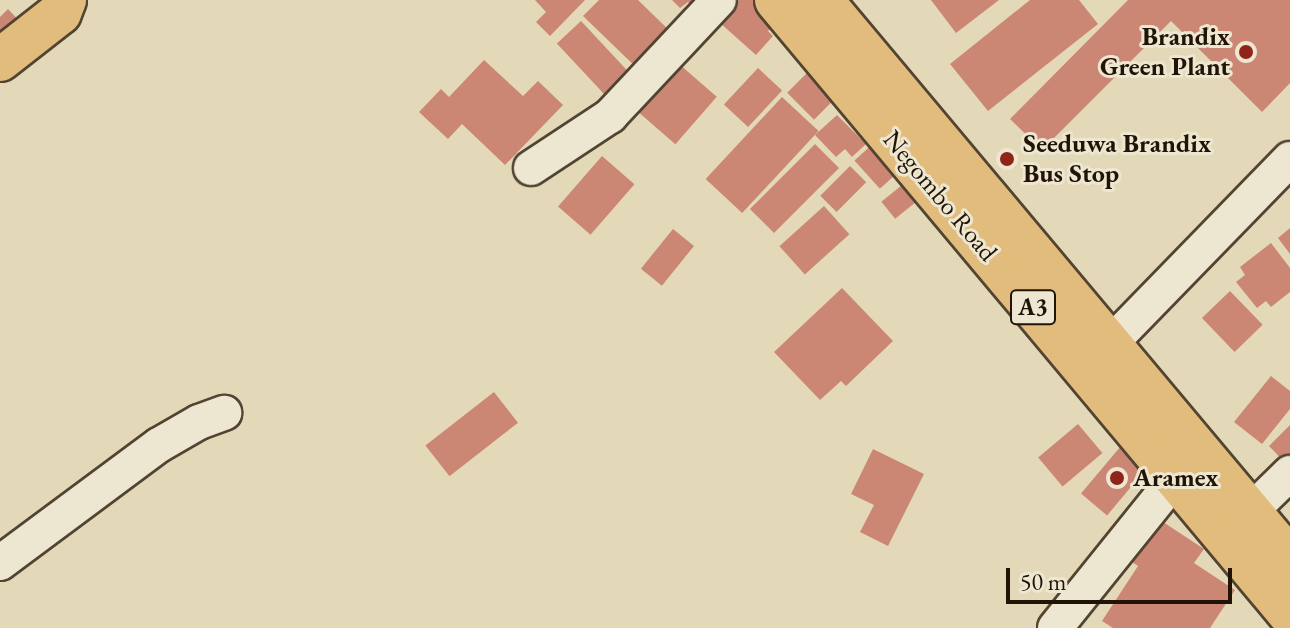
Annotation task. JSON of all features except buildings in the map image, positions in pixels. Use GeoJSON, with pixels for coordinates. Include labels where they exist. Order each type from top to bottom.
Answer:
{"type":"FeatureCollection","features":[{"type":"Feature","properties":{"kind":"highway","name":"Negombo Road"},"geometry":{"type":"LineString","coordinates":[[777,0],[1187,463],[1250,512],[1290,561]]}},
{"type":"Feature","properties":{"kind":"highway","name":"Negombo Road"},"geometry":{"type":"LineString","coordinates":[[820,0],[1110,344],[1290,613]]}},
{"type":"Feature","properties":{"kind":"main road"},"geometry":{"type":"LineString","coordinates":[[0,60],[60,13],[65,0]]}},
{"type":"Feature","properties":{"kind":"street"},"geometry":{"type":"LineString","coordinates":[[531,168],[610,116],[719,0]]}},
{"type":"Feature","properties":{"kind":"street"},"geometry":{"type":"LineString","coordinates":[[1110,344],[1290,159]]}},
{"type":"Feature","properties":{"kind":"street"},"geometry":{"type":"LineString","coordinates":[[0,563],[159,445],[199,422],[224,413]]}},
{"type":"Feature","properties":{"kind":"street"},"geometry":{"type":"LineString","coordinates":[[1055,628],[1187,463]]}},
{"type":"Feature","properties":{"kind":"street"},"geometry":{"type":"LineString","coordinates":[[1250,512],[1290,473]]}},
{"type":"Feature","properties":{"kind":"place","name":"Brandix Green Plant"},"geometry":{"type":"Point","coordinates":[1246,52]}},
{"type":"Feature","properties":{"kind":"place","name":"Seeduwa Brandix Bus Stop"},"geometry":{"type":"Point","coordinates":[1007,159]}},
{"type":"Feature","properties":{"kind":"place","name":"Aramex"},"geometry":{"type":"Point","coordinates":[1117,478]}}]}
